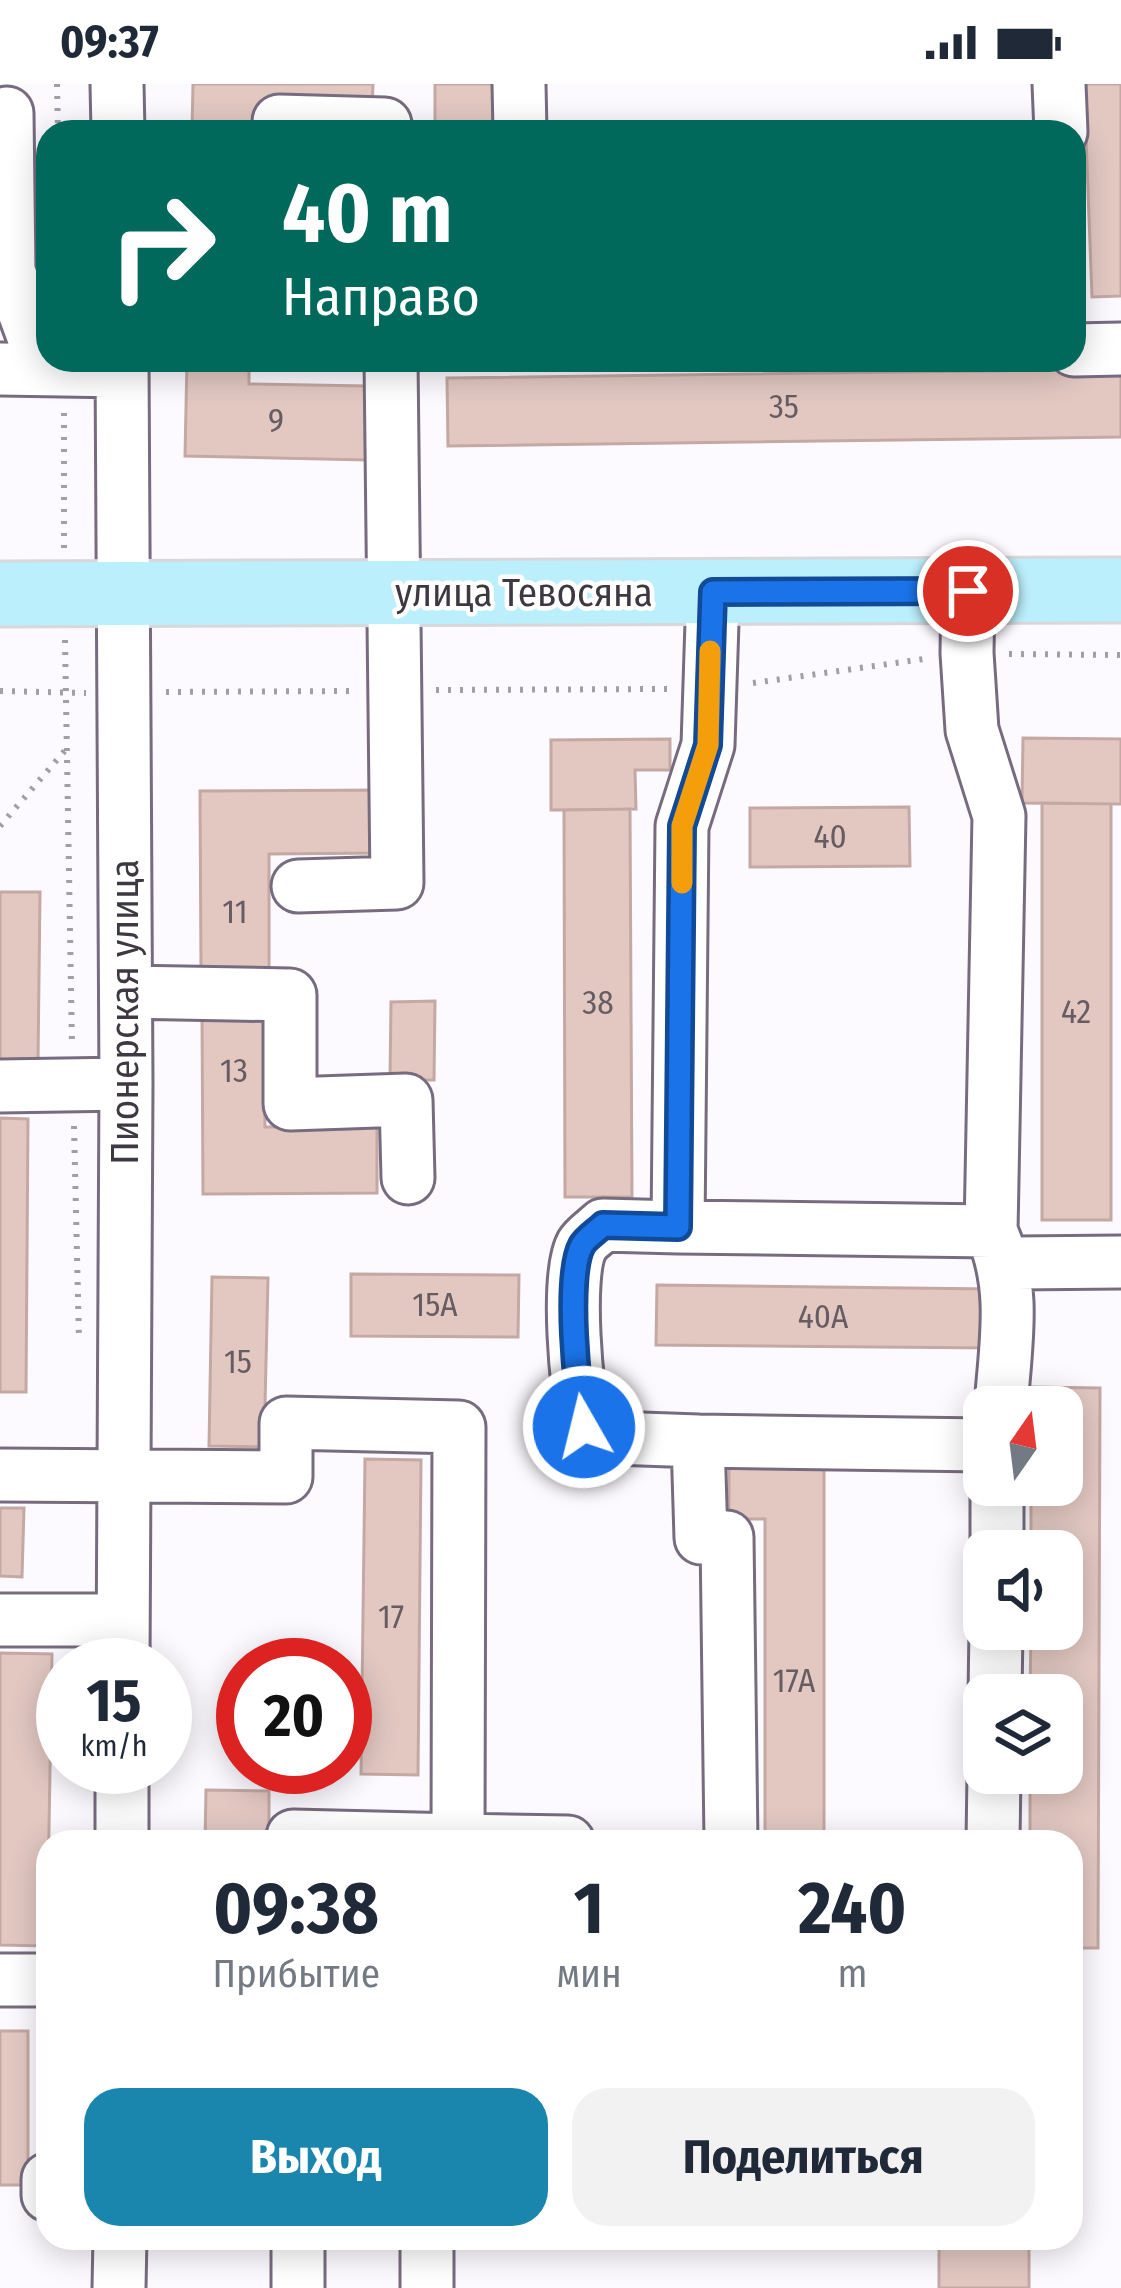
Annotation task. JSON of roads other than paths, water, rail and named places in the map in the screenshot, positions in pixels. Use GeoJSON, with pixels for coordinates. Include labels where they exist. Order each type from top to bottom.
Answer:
{"type":"FeatureCollection","features":[{"type":"Feature","properties":{"kind":"main road","name":"улица Тевосяна"},"geometry":{"type":"LineString","coordinates":[[0,594],[1121,590]]}},
{"type":"Feature","properties":{"kind":"street"},"geometry":{"type":"LineString","coordinates":[[117,84],[118,120]]}},
{"type":"Feature","properties":{"kind":"street"},"geometry":{"type":"LineString","coordinates":[[519,84],[520,120]]}},
{"type":"Feature","properties":{"kind":"street"},"geometry":{"type":"LineString","coordinates":[[1059,84],[1060,120]]}},
{"type":"Feature","properties":{"kind":"street"},"geometry":{"type":"LineString","coordinates":[[7,113],[9,271],[36,369]]}},
{"type":"Feature","properties":{"kind":"street"},"geometry":{"type":"LineString","coordinates":[[1086,350],[1121,349]]}},
{"type":"Feature","properties":{"kind":"street","name":"Пионерская улица"},"geometry":{"type":"LineString","coordinates":[[121,372],[94,596],[125,693],[123,1638]]}},
{"type":"Feature","properties":{"kind":"street"},"geometry":{"type":"LineString","coordinates":[[298,886],[397,883],[391,372]]}},
{"type":"Feature","properties":{"kind":"street"},"geometry":{"type":"LineString","coordinates":[[968,591],[972,730],[999,816],[998,1247],[1008,1347],[1003,1386]]}},
{"type":"Feature","properties":{"kind":"street"},"geometry":{"type":"LineString","coordinates":[[678,1227],[682,826],[708,745],[713,592]]}},
{"type":"Feature","properties":{"kind":"street"},"geometry":{"type":"LineString","coordinates":[[126,992],[290,995],[290,1104],[406,1100],[407,1178]]}},
{"type":"Feature","properties":{"kind":"street"},"geometry":{"type":"LineString","coordinates":[[0,1086],[126,1084]]}},
{"type":"Feature","properties":{"kind":"street"},"geometry":{"type":"LineString","coordinates":[[963,1445],[614,1438],[584,1427],[576,1390],[575,1294],[581,1246],[603,1225],[678,1227],[998,1247],[1121,1262]]}},
{"type":"Feature","properties":{"kind":"street"},"geometry":{"type":"LineString","coordinates":[[0,1475],[286,1477],[286,1423],[459,1427],[458,1830]]}},
{"type":"Feature","properties":{"kind":"street"},"geometry":{"type":"LineString","coordinates":[[698,1441],[701,1538],[727,1537],[731,1830]]}},
{"type":"Feature","properties":{"kind":"street"},"geometry":{"type":"LineString","coordinates":[[0,1621],[100,1638]]}},
{"type":"Feature","properties":{"kind":"street"},"geometry":{"type":"LineString","coordinates":[[122,1794],[122,1830]]}},
{"type":"Feature","properties":{"kind":"street"},"geometry":{"type":"LineString","coordinates":[[993,1830],[994,1794]]}},
{"type":"Feature","properties":{"kind":"street"},"geometry":{"type":"LineString","coordinates":[[0,1980],[36,1980]]}},
{"type":"Feature","properties":{"kind":"street"},"geometry":{"type":"LineString","coordinates":[[119,2288],[120,2250]]}},
{"type":"Feature","properties":{"kind":"street"},"geometry":{"type":"LineString","coordinates":[[298,2250],[298,2288]]}},
{"type":"Feature","properties":{"kind":"street"},"geometry":{"type":"LineString","coordinates":[[427,2250],[427,2288]]}}]}
